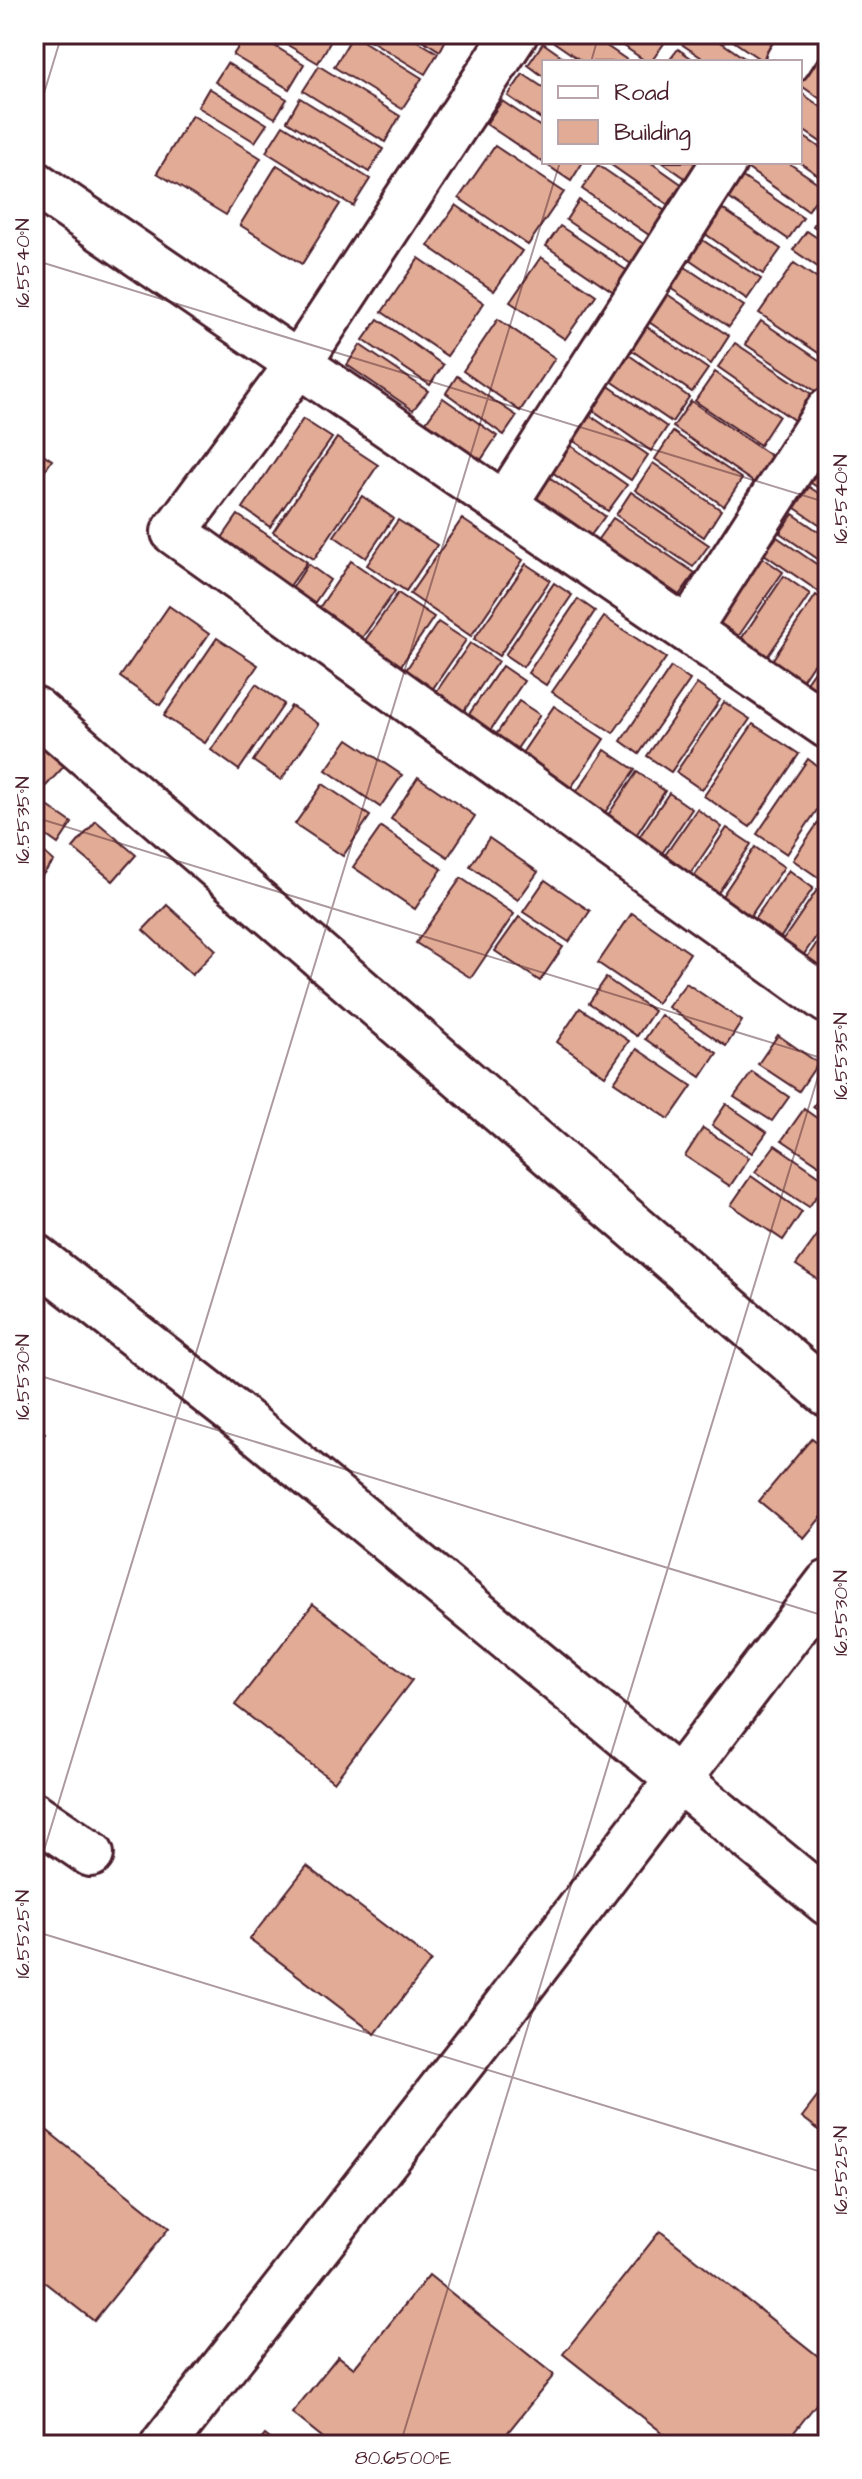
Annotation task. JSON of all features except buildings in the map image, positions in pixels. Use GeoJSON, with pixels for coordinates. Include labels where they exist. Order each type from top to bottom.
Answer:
{"type":"FeatureCollection","features":[{"type":"Feature","properties":{"kind":"street"},"geometry":{"type":"LineString","coordinates":[[515,34],[299,363],[174,532],[828,1001]]}},
{"type":"Feature","properties":{"kind":"street"},"geometry":{"type":"LineString","coordinates":[[789,60],[806,34]]}},
{"type":"Feature","properties":{"kind":"street"},"geometry":{"type":"LineString","coordinates":[[505,504],[723,164]]}},
{"type":"Feature","properties":{"kind":"street"},"geometry":{"type":"LineString","coordinates":[[34,183],[828,726]]}},
{"type":"Feature","properties":{"kind":"street"},"geometry":{"type":"LineString","coordinates":[[688,630],[828,411]]}},
{"type":"Feature","properties":{"kind":"street"},"geometry":{"type":"LineString","coordinates":[[34,709],[828,1394]]}},
{"type":"Feature","properties":{"kind":"street"},"geometry":{"type":"LineString","coordinates":[[34,1256],[232,1411],[828,1903]]}},
{"type":"Feature","properties":{"kind":"street"},"geometry":{"type":"LineString","coordinates":[[163,2445],[499,2015],[828,1583]]}},
{"type":"Feature","properties":{"kind":"street"},"geometry":{"type":"LineString","coordinates":[[34,1815],[91,1854]]}}]}
